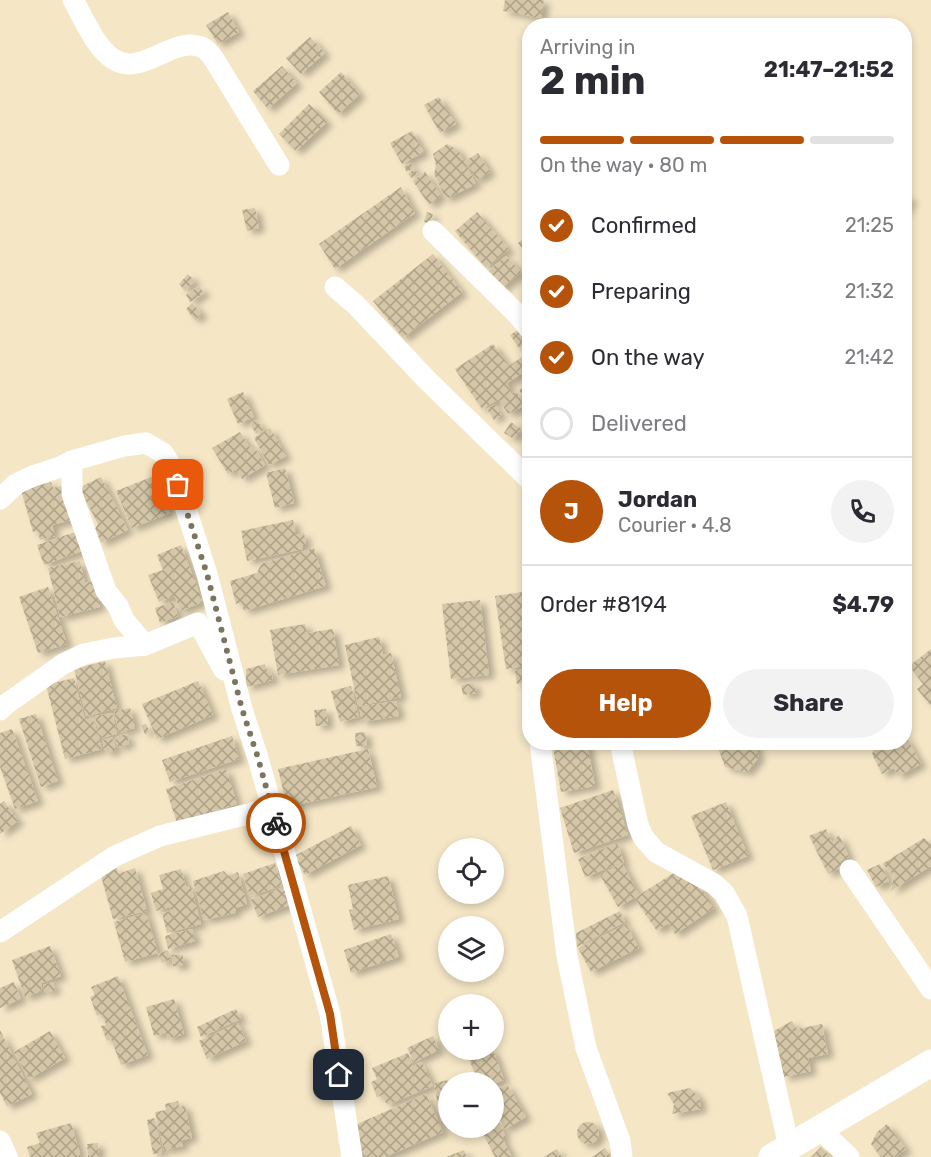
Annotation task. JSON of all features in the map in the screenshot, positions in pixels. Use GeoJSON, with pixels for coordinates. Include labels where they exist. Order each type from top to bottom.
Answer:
{"type":"FeatureCollection","features":[{"type":"Feature","properties":{"kind":"street"},"geometry":{"type":"LineString","coordinates":[[73,0],[97,42],[107,55],[116,61],[127,64],[146,61],[178,47],[193,45],[203,47],[212,56],[279,165]]}},
{"type":"Feature","properties":{"kind":"street"},"geometry":{"type":"LineString","coordinates":[[433,231],[522,320]]}},
{"type":"Feature","properties":{"kind":"street"},"geometry":{"type":"LineString","coordinates":[[334,287],[356,305],[428,381],[522,472]]}},
{"type":"Feature","properties":{"kind":"street"},"geometry":{"type":"LineString","coordinates":[[0,499],[16,484],[33,476],[72,461],[124,446],[146,443],[163,453],[173,470],[207,574],[242,709],[330,1014],[352,1157]]}},
{"type":"Feature","properties":{"kind":"street"},"geometry":{"type":"LineString","coordinates":[[72,461],[72,494],[106,591],[118,606],[124,620],[145,645]]}},
{"type":"Feature","properties":{"kind":"street"},"geometry":{"type":"LineString","coordinates":[[0,710],[63,664],[84,654],[145,645],[198,623],[242,709]]}},
{"type":"Feature","properties":{"kind":"street"},"geometry":{"type":"LineString","coordinates":[[541,750],[567,956],[586,1048],[620,1141],[622,1157]]}},
{"type":"Feature","properties":{"kind":"street"},"geometry":{"type":"LineString","coordinates":[[622,750],[638,825],[643,837],[656,852],[714,884],[724,893],[737,916],[780,1152],[931,1063]]}},
{"type":"Feature","properties":{"kind":"street"},"geometry":{"type":"LineString","coordinates":[[0,932],[115,856],[160,836],[272,808]]}},
{"type":"Feature","properties":{"kind":"street"},"geometry":{"type":"LineString","coordinates":[[850,870],[931,989]]}},
{"type":"Feature","properties":{"kind":"street"},"geometry":{"type":"LineString","coordinates":[[820,1129],[849,1157]]}},
{"type":"Feature","properties":{"kind":"street"},"geometry":{"type":"LineString","coordinates":[[0,1141],[7,1157]]}},
{"type":"Feature","properties":{"kind":"building"},"geometry":{"type":"Polygon","coordinates":[[[505,0],[544,0],[541,18],[503,11],[505,0]]]}},
{"type":"Feature","properties":{"kind":"building"},"geometry":{"type":"Polygon","coordinates":[[[228,12],[239,32],[218,44],[206,25],[228,12]]]}},
{"type":"Feature","properties":{"kind":"building"},"geometry":{"type":"Polygon","coordinates":[[[310,37],[325,53],[301,74],[286,58],[310,37]]]}},
{"type":"Feature","properties":{"kind":"building"},"geometry":{"type":"Polygon","coordinates":[[[282,66],[297,83],[268,109],[253,91],[282,66]]]}},
{"type":"Feature","properties":{"kind":"building"},"geometry":{"type":"Polygon","coordinates":[[[341,72],[360,94],[338,114],[319,92],[341,72]]]}},
{"type":"Feature","properties":{"kind":"building"},"geometry":{"type":"Polygon","coordinates":[[[439,97],[456,124],[440,133],[424,105],[439,97]]]}},
{"type":"Feature","properties":{"kind":"building"},"geometry":{"type":"Polygon","coordinates":[[[309,104],[327,122],[296,151],[279,134],[309,104]]]}},
{"type":"Feature","properties":{"kind":"building"},"geometry":{"type":"Polygon","coordinates":[[[412,131],[424,152],[402,164],[390,143],[412,131]]]}},
{"type":"Feature","properties":{"kind":"building"},"geometry":{"type":"Polygon","coordinates":[[[447,144],[458,150],[476,184],[446,199],[434,174],[436,165],[433,154],[447,144]]]}},
{"type":"Feature","properties":{"kind":"building"},"geometry":{"type":"Polygon","coordinates":[[[478,153],[490,172],[477,180],[465,161],[478,153]]]}},
{"type":"Feature","properties":{"kind":"building"},"geometry":{"type":"Polygon","coordinates":[[[411,163],[414,168],[407,172],[404,167],[411,163]]]}},
{"type":"Feature","properties":{"kind":"building"},"geometry":{"type":"Polygon","coordinates":[[[414,169],[418,173],[412,178],[408,174],[414,169]]]}},
{"type":"Feature","properties":{"kind":"building"},"geometry":{"type":"Polygon","coordinates":[[[425,172],[441,196],[429,205],[413,181],[425,172]]]}},
{"type":"Feature","properties":{"kind":"building"},"geometry":{"type":"Polygon","coordinates":[[[401,187],[415,213],[335,269],[319,244],[401,187]]]}},
{"type":"Feature","properties":{"kind":"building"},"geometry":{"type":"Polygon","coordinates":[[[255,208],[259,228],[247,231],[242,210],[255,208]]]}},
{"type":"Feature","properties":{"kind":"building"},"geometry":{"type":"Polygon","coordinates":[[[427,212],[433,214],[430,224],[424,222],[427,212]]]}},
{"type":"Feature","properties":{"kind":"building"},"geometry":{"type":"Polygon","coordinates":[[[477,212],[509,249],[486,268],[455,231],[477,212]]]}},
{"type":"Feature","properties":{"kind":"building"},"geometry":{"type":"Polygon","coordinates":[[[433,254],[462,292],[403,338],[373,301],[433,254]]]}},
{"type":"Feature","properties":{"kind":"building"},"geometry":{"type":"Polygon","coordinates":[[[506,256],[521,272],[501,289],[486,273],[506,256]]]}},
{"type":"Feature","properties":{"kind":"building"},"geometry":{"type":"Polygon","coordinates":[[[188,274],[195,281],[185,291],[179,284],[188,274]]]}},
{"type":"Feature","properties":{"kind":"building"},"geometry":{"type":"Polygon","coordinates":[[[199,286],[204,293],[190,302],[186,295],[199,286]]]}},
{"type":"Feature","properties":{"kind":"building"},"geometry":{"type":"Polygon","coordinates":[[[192,303],[202,314],[195,320],[186,309],[192,303]]]}},
{"type":"Feature","properties":{"kind":"building"},"geometry":{"type":"Polygon","coordinates":[[[518,330],[522,336],[522,346],[519,348],[510,335],[518,330]]]}},
{"type":"Feature","properties":{"kind":"building"},"geometry":{"type":"Polygon","coordinates":[[[493,344],[509,366],[522,357],[522,373],[507,383],[511,392],[502,398],[516,391],[522,407],[508,414],[499,399],[482,409],[455,369],[493,344]]]}},
{"type":"Feature","properties":{"kind":"building"},"geometry":{"type":"Polygon","coordinates":[[[243,392],[254,417],[238,424],[227,399],[243,392]]]}},
{"type":"Feature","properties":{"kind":"building"},"geometry":{"type":"Polygon","coordinates":[[[495,404],[501,415],[494,420],[487,409],[495,404]]]}},
{"type":"Feature","properties":{"kind":"building"},"geometry":{"type":"Polygon","coordinates":[[[257,420],[263,430],[256,434],[250,424],[257,420]]]}},
{"type":"Feature","properties":{"kind":"building"},"geometry":{"type":"Polygon","coordinates":[[[511,422],[521,429],[514,439],[504,433],[511,422]]]}},
{"type":"Feature","properties":{"kind":"building"},"geometry":{"type":"Polygon","coordinates":[[[270,428],[286,456],[269,465],[254,438],[270,428]]]}},
{"type":"Feature","properties":{"kind":"building"},"geometry":{"type":"Polygon","coordinates":[[[240,432],[250,448],[253,445],[265,465],[242,479],[236,469],[228,474],[212,448],[240,432]]]}},
{"type":"Feature","properties":{"kind":"building"},"geometry":{"type":"Polygon","coordinates":[[[285,468],[294,503],[275,508],[266,473],[285,468]]]}},
{"type":"Feature","properties":{"kind":"building"},"geometry":{"type":"Polygon","coordinates":[[[154,476],[170,513],[132,528],[116,491],[154,476]]]}},
{"type":"Feature","properties":{"kind":"building"},"geometry":{"type":"Polygon","coordinates":[[[101,477],[128,530],[101,543],[95,529],[98,524],[86,501],[82,502],[76,489],[101,477]]]}},
{"type":"Feature","properties":{"kind":"building"},"geometry":{"type":"Polygon","coordinates":[[[51,482],[53,488],[66,485],[75,519],[52,525],[55,536],[40,540],[38,531],[33,532],[21,490],[51,482]]]}},
{"type":"Feature","properties":{"kind":"building"},"geometry":{"type":"Polygon","coordinates":[[[293,520],[296,535],[304,533],[306,545],[302,545],[303,549],[247,561],[241,531],[293,520]]]}},
{"type":"Feature","properties":{"kind":"building"},"geometry":{"type":"Polygon","coordinates":[[[78,531],[85,550],[44,565],[37,545],[78,531]]]}},
{"type":"Feature","properties":{"kind":"building"},"geometry":{"type":"Polygon","coordinates":[[[181,545],[203,602],[180,611],[175,596],[159,602],[148,575],[163,570],[157,555],[181,545]]]}},
{"type":"Feature","properties":{"kind":"building"},"geometry":{"type":"Polygon","coordinates":[[[314,548],[326,586],[244,611],[241,602],[236,604],[230,581],[257,573],[261,564],[314,548]]]}},
{"type":"Feature","properties":{"kind":"building"},"geometry":{"type":"Polygon","coordinates":[[[80,561],[85,583],[94,581],[100,607],[60,617],[48,568],[80,561]]]}},
{"type":"Feature","properties":{"kind":"building"},"geometry":{"type":"Polygon","coordinates":[[[48,587],[67,644],[38,653],[19,597],[48,587]]]}},
{"type":"Feature","properties":{"kind":"building"},"geometry":{"type":"Polygon","coordinates":[[[522,592],[522,666],[506,669],[495,596],[522,592]]]}},
{"type":"Feature","properties":{"kind":"building"},"geometry":{"type":"Polygon","coordinates":[[[480,600],[489,675],[451,679],[442,604],[480,600]]]}},
{"type":"Feature","properties":{"kind":"building"},"geometry":{"type":"Polygon","coordinates":[[[173,602],[178,616],[160,623],[155,608],[173,602]]]}},
{"type":"Feature","properties":{"kind":"building"},"geometry":{"type":"Polygon","coordinates":[[[305,624],[307,633],[333,629],[339,665],[278,675],[270,630],[305,624]]]}},
{"type":"Feature","properties":{"kind":"building"},"geometry":{"type":"Polygon","coordinates":[[[379,637],[383,655],[391,653],[401,697],[358,706],[345,645],[379,637]]]}},
{"type":"Feature","properties":{"kind":"building"},"geometry":{"type":"Polygon","coordinates":[[[931,649],[931,706],[917,689],[923,684],[912,670],[912,664],[931,649]]]}},
{"type":"Feature","properties":{"kind":"building"},"geometry":{"type":"Polygon","coordinates":[[[105,661],[117,708],[86,716],[74,669],[105,661]]]}},
{"type":"Feature","properties":{"kind":"building"},"geometry":{"type":"Polygon","coordinates":[[[265,664],[267,671],[271,670],[273,680],[246,687],[246,669],[265,664]]]}},
{"type":"Feature","properties":{"kind":"building"},"geometry":{"type":"Polygon","coordinates":[[[522,670],[522,683],[517,684],[515,671],[522,670]]]}},
{"type":"Feature","properties":{"kind":"building"},"geometry":{"type":"Polygon","coordinates":[[[74,678],[85,720],[93,718],[102,749],[65,759],[46,685],[74,678]]]}},
{"type":"Feature","properties":{"kind":"building"},"geometry":{"type":"Polygon","coordinates":[[[198,681],[213,715],[157,739],[142,704],[198,681]]]}},
{"type":"Feature","properties":{"kind":"building"},"geometry":{"type":"Polygon","coordinates":[[[474,683],[476,693],[463,695],[461,685],[474,683]]]}},
{"type":"Feature","properties":{"kind":"building"},"geometry":{"type":"Polygon","coordinates":[[[351,686],[359,717],[340,722],[331,691],[351,686]]]}},
{"type":"Feature","properties":{"kind":"building"},"geometry":{"type":"Polygon","coordinates":[[[396,701],[399,716],[362,722],[359,707],[396,701]]]}},
{"type":"Feature","properties":{"kind":"building"},"geometry":{"type":"Polygon","coordinates":[[[130,708],[135,728],[119,732],[114,711],[130,708]]]}},
{"type":"Feature","properties":{"kind":"building"},"geometry":{"type":"Polygon","coordinates":[[[326,709],[328,725],[316,726],[314,710],[326,709]]]}},
{"type":"Feature","properties":{"kind":"building"},"geometry":{"type":"Polygon","coordinates":[[[112,713],[117,734],[100,738],[95,716],[112,713]]]}},
{"type":"Feature","properties":{"kind":"building"},"geometry":{"type":"Polygon","coordinates":[[[36,714],[58,781],[41,787],[19,719],[36,714]]]}},
{"type":"Feature","properties":{"kind":"building"},"geometry":{"type":"Polygon","coordinates":[[[146,724],[150,732],[145,734],[141,725],[146,724]]]}},
{"type":"Feature","properties":{"kind":"building"},"geometry":{"type":"Polygon","coordinates":[[[12,729],[38,801],[15,809],[0,767],[0,733],[12,729]]]}},
{"type":"Feature","properties":{"kind":"building"},"geometry":{"type":"Polygon","coordinates":[[[365,732],[367,746],[356,746],[355,733],[365,732]]]}},
{"type":"Feature","properties":{"kind":"building"},"geometry":{"type":"Polygon","coordinates":[[[127,734],[129,744],[118,747],[115,737],[127,734]]]}},
{"type":"Feature","properties":{"kind":"building"},"geometry":{"type":"Polygon","coordinates":[[[232,736],[239,759],[170,782],[162,760],[232,736]]]}},
{"type":"Feature","properties":{"kind":"building"},"geometry":{"type":"Polygon","coordinates":[[[112,737],[116,750],[106,753],[102,741],[112,737]]]}},
{"type":"Feature","properties":{"kind":"building"},"geometry":{"type":"Polygon","coordinates":[[[912,748],[921,764],[898,776],[894,768],[882,774],[872,754],[874,750],[912,750],[912,748]]]}},
{"type":"Feature","properties":{"kind":"building"},"geometry":{"type":"Polygon","coordinates":[[[368,749],[377,787],[287,807],[278,769],[368,749]]]}},
{"type":"Feature","properties":{"kind":"building"},"geometry":{"type":"Polygon","coordinates":[[[553,750],[588,750],[595,786],[561,792],[553,750]]]}},
{"type":"Feature","properties":{"kind":"building"},"geometry":{"type":"Polygon","coordinates":[[[719,750],[757,750],[759,757],[747,772],[725,767],[719,750]]]}},
{"type":"Feature","properties":{"kind":"building"},"geometry":{"type":"Polygon","coordinates":[[[226,769],[237,804],[177,823],[166,789],[226,769]]]}},
{"type":"Feature","properties":{"kind":"building"},"geometry":{"type":"Polygon","coordinates":[[[613,790],[628,835],[574,853],[560,808],[613,790]]]}},
{"type":"Feature","properties":{"kind":"building"},"geometry":{"type":"Polygon","coordinates":[[[4,801],[18,821],[0,834],[0,804],[4,801]]]}},
{"type":"Feature","properties":{"kind":"building"},"geometry":{"type":"Polygon","coordinates":[[[726,802],[748,856],[713,870],[691,816],[726,802]]]}},
{"type":"Feature","properties":{"kind":"building"},"geometry":{"type":"Polygon","coordinates":[[[351,826],[361,845],[305,875],[294,856],[351,826]]]}},
{"type":"Feature","properties":{"kind":"building"},"geometry":{"type":"Polygon","coordinates":[[[826,829],[832,842],[839,835],[849,857],[843,861],[846,865],[828,874],[809,836],[826,829]]]}},
{"type":"Feature","properties":{"kind":"building"},"geometry":{"type":"Polygon","coordinates":[[[924,838],[931,844],[931,866],[891,891],[894,875],[882,864],[924,838]]]}},
{"type":"Feature","properties":{"kind":"building"},"geometry":{"type":"Polygon","coordinates":[[[617,843],[624,862],[585,877],[578,859],[617,843]]]}},
{"type":"Feature","properties":{"kind":"building"},"geometry":{"type":"Polygon","coordinates":[[[275,863],[282,886],[250,896],[243,874],[275,863]]]}},
{"type":"Feature","properties":{"kind":"building"},"geometry":{"type":"Polygon","coordinates":[[[622,863],[639,895],[618,907],[600,875],[622,863]]]}},
{"type":"Feature","properties":{"kind":"building"},"geometry":{"type":"Polygon","coordinates":[[[880,864],[889,881],[876,887],[867,870],[880,864]]]}},
{"type":"Feature","properties":{"kind":"building"},"geometry":{"type":"Polygon","coordinates":[[[686,865],[714,908],[675,934],[668,923],[657,931],[635,899],[686,865]]]}},
{"type":"Feature","properties":{"kind":"building"},"geometry":{"type":"Polygon","coordinates":[[[117,868],[118,874],[135,868],[147,911],[113,919],[101,876],[117,868]]]}},
{"type":"Feature","properties":{"kind":"building"},"geometry":{"type":"Polygon","coordinates":[[[181,869],[186,887],[191,886],[201,924],[167,933],[162,913],[171,911],[170,907],[156,911],[151,893],[163,889],[159,875],[181,869]]]}},
{"type":"Feature","properties":{"kind":"building"},"geometry":{"type":"Polygon","coordinates":[[[224,871],[228,876],[238,872],[247,904],[236,908],[235,913],[204,920],[193,881],[224,871]]]}},
{"type":"Feature","properties":{"kind":"building"},"geometry":{"type":"Polygon","coordinates":[[[388,876],[399,919],[354,930],[349,910],[353,909],[348,885],[388,876]]]}},
{"type":"Feature","properties":{"kind":"building"},"geometry":{"type":"Polygon","coordinates":[[[288,885],[295,903],[258,917],[251,900],[288,885]]]}},
{"type":"Feature","properties":{"kind":"building"},"geometry":{"type":"Polygon","coordinates":[[[620,911],[625,922],[577,947],[576,933],[620,911]]]}},
{"type":"Feature","properties":{"kind":"building"},"geometry":{"type":"Polygon","coordinates":[[[146,913],[158,953],[125,962],[114,922],[146,913]]]}},
{"type":"Feature","properties":{"kind":"building"},"geometry":{"type":"Polygon","coordinates":[[[626,924],[639,948],[591,972],[578,948],[626,924]]]}},
{"type":"Feature","properties":{"kind":"building"},"geometry":{"type":"Polygon","coordinates":[[[192,929],[195,941],[168,949],[165,936],[192,929]]]}},
{"type":"Feature","properties":{"kind":"building"},"geometry":{"type":"Polygon","coordinates":[[[391,934],[399,957],[351,973],[344,950],[391,934]]]}},
{"type":"Feature","properties":{"kind":"building"},"geometry":{"type":"Polygon","coordinates":[[[50,946],[61,976],[42,983],[41,991],[25,997],[12,960],[50,946]]]}},
{"type":"Feature","properties":{"kind":"building"},"geometry":{"type":"Polygon","coordinates":[[[168,950],[171,959],[162,963],[158,954],[168,950]]]}},
{"type":"Feature","properties":{"kind":"building"},"geometry":{"type":"Polygon","coordinates":[[[172,955],[183,955],[183,966],[173,966],[172,955]]]}},
{"type":"Feature","properties":{"kind":"building"},"geometry":{"type":"Polygon","coordinates":[[[118,976],[148,1055],[121,1065],[111,1039],[107,1041],[101,1026],[106,1025],[102,1014],[97,1016],[90,997],[95,995],[91,987],[118,976]]]}},
{"type":"Feature","properties":{"kind":"building"},"geometry":{"type":"Polygon","coordinates":[[[14,982],[21,999],[0,1008],[0,988],[14,982]]]}},
{"type":"Feature","properties":{"kind":"building"},"geometry":{"type":"Polygon","coordinates":[[[53,982],[55,990],[45,993],[43,985],[53,982]]]}},
{"type":"Feature","properties":{"kind":"building"},"geometry":{"type":"Polygon","coordinates":[[[174,999],[184,1034],[168,1039],[166,1033],[154,1036],[146,1007],[174,999]]]}},
{"type":"Feature","properties":{"kind":"building"},"geometry":{"type":"Polygon","coordinates":[[[236,1009],[241,1019],[201,1037],[197,1027],[236,1009]]]}},
{"type":"Feature","properties":{"kind":"building"},"geometry":{"type":"Polygon","coordinates":[[[792,1021],[797,1029],[822,1024],[828,1054],[808,1058],[811,1071],[784,1077],[774,1031],[792,1021]]]}},
{"type":"Feature","properties":{"kind":"building"},"geometry":{"type":"Polygon","coordinates":[[[238,1023],[246,1041],[207,1059],[199,1041],[238,1023]]]}},
{"type":"Feature","properties":{"kind":"building"},"geometry":{"type":"Polygon","coordinates":[[[0,1030],[32,1094],[7,1106],[0,1093],[0,1030]]]}},
{"type":"Feature","properties":{"kind":"building"},"geometry":{"type":"Polygon","coordinates":[[[50,1031],[65,1058],[29,1079],[14,1052],[50,1031]]]}},
{"type":"Feature","properties":{"kind":"building"},"geometry":{"type":"Polygon","coordinates":[[[433,1036],[438,1050],[414,1062],[407,1048],[433,1036]]]}},
{"type":"Feature","properties":{"kind":"building"},"geometry":{"type":"Polygon","coordinates":[[[408,1053],[413,1066],[422,1062],[433,1086],[387,1105],[382,1095],[377,1097],[371,1082],[377,1079],[372,1068],[408,1053]]]}},
{"type":"Feature","properties":{"kind":"building"},"geometry":{"type":"Polygon","coordinates":[[[470,1060],[497,1060],[501,1072],[474,1072],[470,1060]]]}},
{"type":"Feature","properties":{"kind":"building"},"geometry":{"type":"Polygon","coordinates":[[[438,1082],[438,1105],[434,1083],[438,1082]]]}},
{"type":"Feature","properties":{"kind":"building"},"geometry":{"type":"Polygon","coordinates":[[[507,1084],[526,1117],[505,1129],[504,1127],[504,1086],[507,1084]]]}},
{"type":"Feature","properties":{"kind":"building"},"geometry":{"type":"Polygon","coordinates":[[[690,1088],[699,1097],[701,1109],[672,1114],[674,1104],[667,1093],[690,1088]]]}},
{"type":"Feature","properties":{"kind":"building"},"geometry":{"type":"Polygon","coordinates":[[[426,1094],[438,1121],[438,1134],[385,1157],[360,1157],[348,1128],[426,1094]]]}},
{"type":"Feature","properties":{"kind":"building"},"geometry":{"type":"Polygon","coordinates":[[[178,1101],[179,1107],[185,1106],[192,1138],[182,1140],[183,1146],[164,1150],[155,1112],[166,1110],[165,1104],[178,1101]]]}},
{"type":"Feature","properties":{"kind":"building"},"geometry":{"type":"Polygon","coordinates":[[[155,1118],[162,1153],[153,1154],[147,1120],[155,1118]]]}},
{"type":"Feature","properties":{"kind":"building"},"geometry":{"type":"Polygon","coordinates":[[[588,1122],[596,1125],[599,1133],[596,1141],[588,1144],[580,1141],[577,1133],[580,1125],[588,1122]]]}},
{"type":"Feature","properties":{"kind":"building"},"geometry":{"type":"Polygon","coordinates":[[[71,1123],[81,1157],[30,1157],[27,1147],[40,1143],[36,1133],[71,1123]]]}},
{"type":"Feature","properties":{"kind":"building"},"geometry":{"type":"Polygon","coordinates":[[[887,1124],[906,1149],[895,1157],[881,1157],[871,1144],[877,1132],[887,1124]]]}},
{"type":"Feature","properties":{"kind":"building"},"geometry":{"type":"Polygon","coordinates":[[[485,1138],[502,1138],[512,1157],[495,1157],[485,1138]]]}},
{"type":"Feature","properties":{"kind":"building"},"geometry":{"type":"Polygon","coordinates":[[[98,1143],[99,1157],[88,1157],[87,1144],[98,1143]]]}},
{"type":"Feature","properties":{"kind":"building"},"geometry":{"type":"Polygon","coordinates":[[[821,1147],[831,1157],[811,1157],[821,1147]]]}},
{"type":"Feature","properties":{"kind":"building"},"geometry":{"type":"Polygon","coordinates":[[[605,1148],[611,1157],[592,1157],[605,1148]]]}},
{"type":"Feature","properties":{"kind":"building"},"geometry":{"type":"Polygon","coordinates":[[[557,1149],[562,1157],[544,1157],[557,1149]]]}},
{"type":"Feature","properties":{"kind":"building"},"geometry":{"type":"Polygon","coordinates":[[[464,1150],[467,1157],[446,1157],[464,1150]]]}},
{"type":"Feature","properties":{"kind":"way so far"},"geometry":{"type":"LineString","coordinates":[[178,485],[207,574],[242,709],[276,823]]}},
{"type":"Feature","properties":{"kind":"route"},"geometry":{"type":"LineString","coordinates":[[276,823],[330,1014],[339,1075]]}}]}
